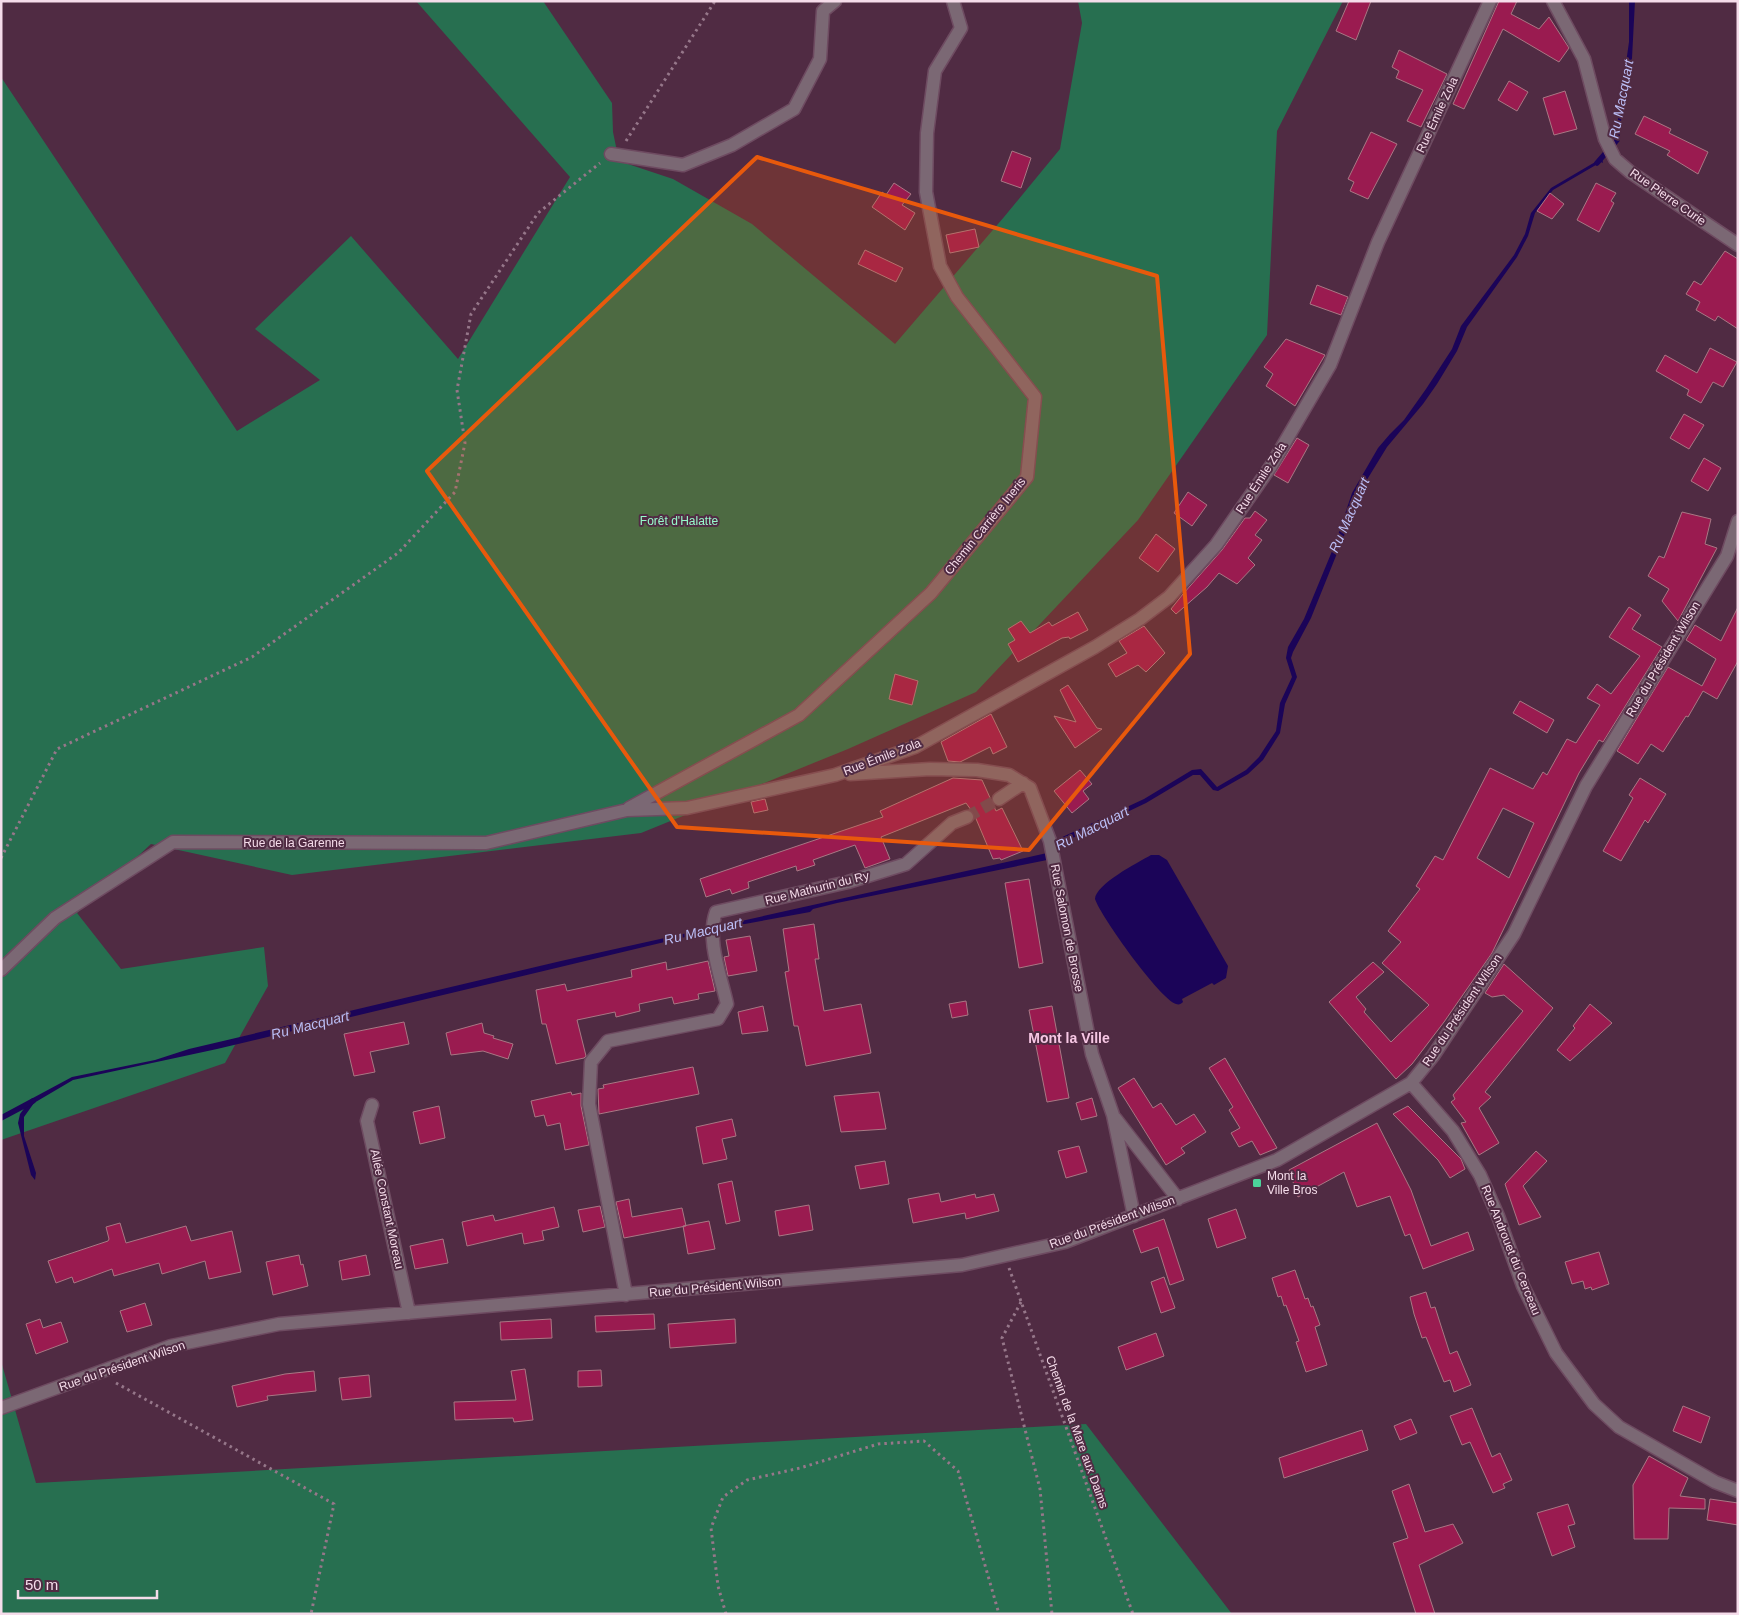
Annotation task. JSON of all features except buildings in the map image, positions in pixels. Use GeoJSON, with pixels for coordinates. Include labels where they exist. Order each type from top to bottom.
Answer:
{"type":"FeatureCollection","features":[{"type":"Feature","properties":{"kind":"street"},"geometry":{"type":"LineString","coordinates":[[611,154],[682,165],[732,145],[794,109],[820,59],[823,11],[835,1]]}},
{"type":"Feature","properties":{"kind":"street","name":"Chemin Carrière Ineris"},"geometry":{"type":"LineString","coordinates":[[627,810],[799,715],[932,593],[1027,477],[1035,398],[957,297],[940,266],[926,192],[927,133],[935,71],[961,28],[953,1]]}},
{"type":"Feature","properties":{"kind":"street","name":"Rue Émile Zola"},"geometry":{"type":"LineString","coordinates":[[835,775],[915,747],[1095,647],[1140,619],[1169,597],[1216,545],[1271,466],[1330,365],[1378,242],[1490,1]]}},
{"type":"Feature","properties":{"kind":"street","name":"Rue Pierre Curie"},"geometry":{"type":"LineString","coordinates":[[1553,1],[1584,59],[1606,139],[1616,158],[1630,172],[1738,245]]}},
{"type":"Feature","properties":{"kind":"street","name":"Rue du Président Wilson"},"geometry":{"type":"LineString","coordinates":[[1,1408],[171,1346],[279,1324],[962,1265],[1065,1242],[1277,1160],[1411,1084],[1432,1056],[1514,934],[1586,786],[1727,556],[1738,521]]}},
{"type":"Feature","properties":{"kind":"street"},"geometry":{"type":"LineString","coordinates":[[627,810],[687,808],[835,775],[930,770],[977,770],[1009,775],[1023,783],[999,799]]}},
{"type":"Feature","properties":{"kind":"street","name":"Rue Salomon de Brosse"},"geometry":{"type":"LineString","coordinates":[[1023,783],[1030,788],[1050,841],[1092,1054],[1113,1116],[1134,1216]]}},
{"type":"Feature","properties":{"kind":"street","name":"Rue de la Garenne"},"geometry":{"type":"LineString","coordinates":[[1,970],[55,918],[173,842],[486,843],[627,810]]}},
{"type":"Feature","properties":{"kind":"street","name":"Rue Mathurin du Ry"},"geometry":{"type":"LineString","coordinates":[[626,1295],[589,1104],[591,1062],[608,1041],[718,1019],[727,1004],[714,944],[713,919],[716,912],[848,882],[906,864],[952,823],[967,817]]}},
{"type":"Feature","properties":{"kind":"street","name":"Rue Androuet du Cerceau"},"geometry":{"type":"LineString","coordinates":[[1411,1084],[1453,1132],[1480,1175],[1498,1216],[1523,1286],[1556,1353],[1594,1404],[1619,1427],[1715,1482],[1738,1491]]}},
{"type":"Feature","properties":{"kind":"street","name":"Allée Constant Moreau"},"geometry":{"type":"LineString","coordinates":[[372,1105],[367,1121],[410,1313]]}},
{"type":"Feature","properties":{"kind":"street","name":"Rue Salomon de Brosse"},"geometry":{"type":"LineString","coordinates":[[1113,1116],[1178,1199]]}},
{"type":"Feature","properties":{"kind":"path"},"geometry":{"type":"LineString","coordinates":[[1,858],[58,749],[252,657],[398,552],[455,492],[465,443],[457,390],[471,314],[538,213],[625,142],[715,1]]}},
{"type":"Feature","properties":{"kind":"path","name":"Chemin de la Mare aux Daims"},"geometry":{"type":"LineString","coordinates":[[1004,1256],[1133,1614]]}},
{"type":"Feature","properties":{"kind":"path"},"geometry":{"type":"LineString","coordinates":[[1021,1301],[1002,1338],[1040,1489],[1052,1614]]}},
{"type":"Feature","properties":{"kind":"path"},"geometry":{"type":"LineString","coordinates":[[98,1373],[334,1504],[311,1614]]}},
{"type":"Feature","properties":{"kind":"path"},"geometry":{"type":"LineString","coordinates":[[726,1614],[718,1586],[711,1528],[723,1497],[747,1480],[800,1468],[878,1444],[924,1441],[958,1471],[999,1614]]}},
{"type":"Feature","properties":{"kind":"highlighted area"},"geometry":{"type":"Polygon","coordinates":[[[757,157],[1157,276],[1190,654],[1029,850],[677,827],[427,471],[757,157]]]}},
{"type":"Feature","properties":{"kind":"green space","name":"Forêt d'Halatte"},"geometry":{"type":"Polygon","coordinates":[[[416,1],[543,1],[612,103],[613,132],[619,161],[673,179],[752,224],[895,344],[1060,149],[1082,23],[1078,1],[1343,1],[1277,131],[1267,335],[1138,520],[976,692],[848,749],[641,833],[292,875],[151,844],[77,913],[121,969],[264,947],[268,986],[225,1063],[1,1140],[1,77],[237,431],[320,380],[255,329],[351,236],[458,359],[570,177],[416,1]]]}},
{"type":"Feature","properties":{"kind":"green space"},"geometry":{"type":"Polygon","coordinates":[[[1,1361],[36,1483],[1086,1424],[1232,1614],[1,1614],[1,1361]]]}},
{"type":"Feature","properties":{"kind":"water"},"geometry":{"type":"Polygon","coordinates":[[[1629,1],[1635,1],[1632,58],[1617,144],[1615,140],[1629,42],[1629,1]]]}},
{"type":"Feature","properties":{"kind":"water"},"geometry":{"type":"Polygon","coordinates":[[[1602,158],[1603,163],[1601,162],[1553,190],[1535,213],[1528,236],[1517,257],[1467,327],[1457,351],[1437,384],[1387,447],[1357,496],[1348,526],[1311,618],[1293,652],[1291,658],[1297,677],[1285,704],[1280,733],[1263,760],[1248,774],[1218,791],[1213,790],[1200,775],[1193,775],[1146,803],[1058,845],[1056,840],[1144,799],[1192,770],[1201,769],[1217,787],[1246,770],[1259,757],[1276,731],[1280,703],[1292,677],[1286,658],[1288,647],[1304,619],[1335,544],[1352,493],[1378,448],[1404,420],[1426,389],[1452,349],[1461,326],[1514,255],[1525,234],[1531,213],[1551,188],[1602,158]]]}},
{"type":"Feature","properties":{"kind":"water"},"geometry":{"type":"Polygon","coordinates":[[[1047,853],[1047,860],[837,903],[813,909],[810,912],[723,928],[217,1049],[73,1080],[34,1103],[24,1117],[24,1136],[36,1173],[35,1180],[31,1175],[18,1123],[20,1114],[31,1099],[72,1077],[155,1060],[189,1049],[561,961],[1047,853]]]}},
{"type":"Feature","properties":{"kind":"water"},"geometry":{"type":"Polygon","coordinates":[[[1151,855],[1159,855],[1167,860],[1228,966],[1226,978],[1214,985],[1212,983],[1182,999],[1183,1002],[1179,1004],[1168,999],[1145,973],[1108,922],[1095,899],[1097,893],[1109,881],[1127,868],[1151,855]]]}},
{"type":"Feature","properties":{"kind":"waterway","name":"Ru Macquart"},"geometry":{"type":"LineString","coordinates":[[1597,163],[1617,140],[1617,135]]}},
{"type":"Feature","properties":{"kind":"waterway","name":"Ru Macquart"},"geometry":{"type":"LineString","coordinates":[[1,1118],[33,1101]]}},
{"type":"Feature","properties":{"kind":"tunnel"},"geometry":{"type":"LineString","coordinates":[[967,817],[999,799]]}},
{"type":"Feature","properties":{"kind":"place","name":"Mont la Ville Bros"},"geometry":{"type":"Point","coordinates":[1257,1183]}},
{"type":"Feature","properties":{"kind":"district","name":"Mont la Ville"},"geometry":{"type":"Point","coordinates":[1069,1038]}}]}
